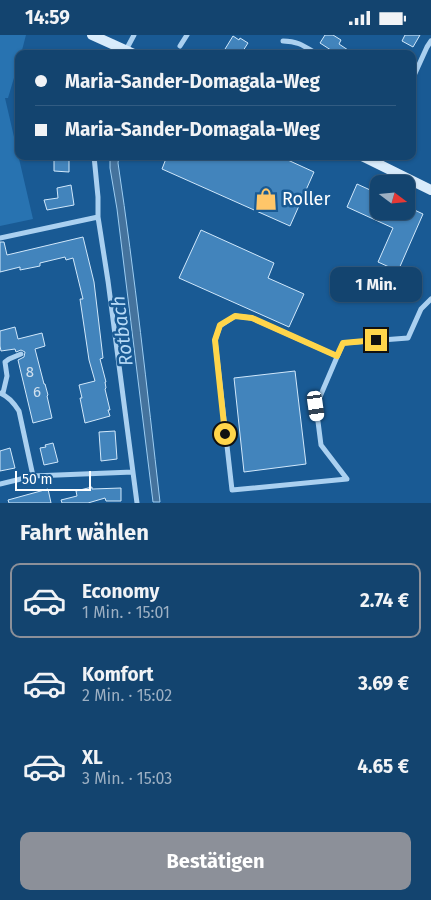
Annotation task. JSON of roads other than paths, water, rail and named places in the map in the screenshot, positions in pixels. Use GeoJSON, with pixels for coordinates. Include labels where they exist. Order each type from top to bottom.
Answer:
{"type":"FeatureCollection","features":[{"type":"Feature","properties":{"kind":"main road"},"geometry":{"type":"LineString","coordinates":[[92,35],[122,50]]}},
{"type":"Feature","properties":{"kind":"main road"},"geometry":{"type":"LineString","coordinates":[[379,160],[431,190]]}},
{"type":"Feature","properties":{"kind":"street"},"geometry":{"type":"LineString","coordinates":[[129,50],[134,35]]}},
{"type":"Feature","properties":{"kind":"street"},"geometry":{"type":"LineString","coordinates":[[180,46],[187,35]]}},
{"type":"Feature","properties":{"kind":"street"},"geometry":{"type":"LineString","coordinates":[[283,41],[300,43],[311,50]]}},
{"type":"Feature","properties":{"kind":"street"},"geometry":{"type":"LineString","coordinates":[[416,71],[431,41]]}},
{"type":"Feature","properties":{"kind":"street"},"geometry":{"type":"LineString","coordinates":[[94,160],[98,217],[137,503]]}},
{"type":"Feature","properties":{"kind":"street"},"geometry":{"type":"LineString","coordinates":[[0,238],[98,217]]}},
{"type":"Feature","properties":{"kind":"street"},"geometry":{"type":"LineString","coordinates":[[337,356],[252,318],[235,316],[220,325],[215,340],[232,490],[347,479],[322,445],[316,406],[343,343],[408,338],[421,309],[431,299]]}},
{"type":"Feature","properties":{"kind":"street"},"geometry":{"type":"LineString","coordinates":[[21,355],[5,362],[7,376],[1,393],[13,402],[19,411],[34,476]]}},
{"type":"Feature","properties":{"kind":"street"},"geometry":{"type":"LineString","coordinates":[[0,484],[34,476],[133,472]]}},
{"type":"Feature","properties":{"kind":"place","name":"Roller"},"geometry":{"type":"Point","coordinates":[266,199]}},
{"type":"Feature","properties":{"kind":"water label","name":"Rotbach"},"geometry":{"type":"Point","coordinates":[122,331]}}]}
